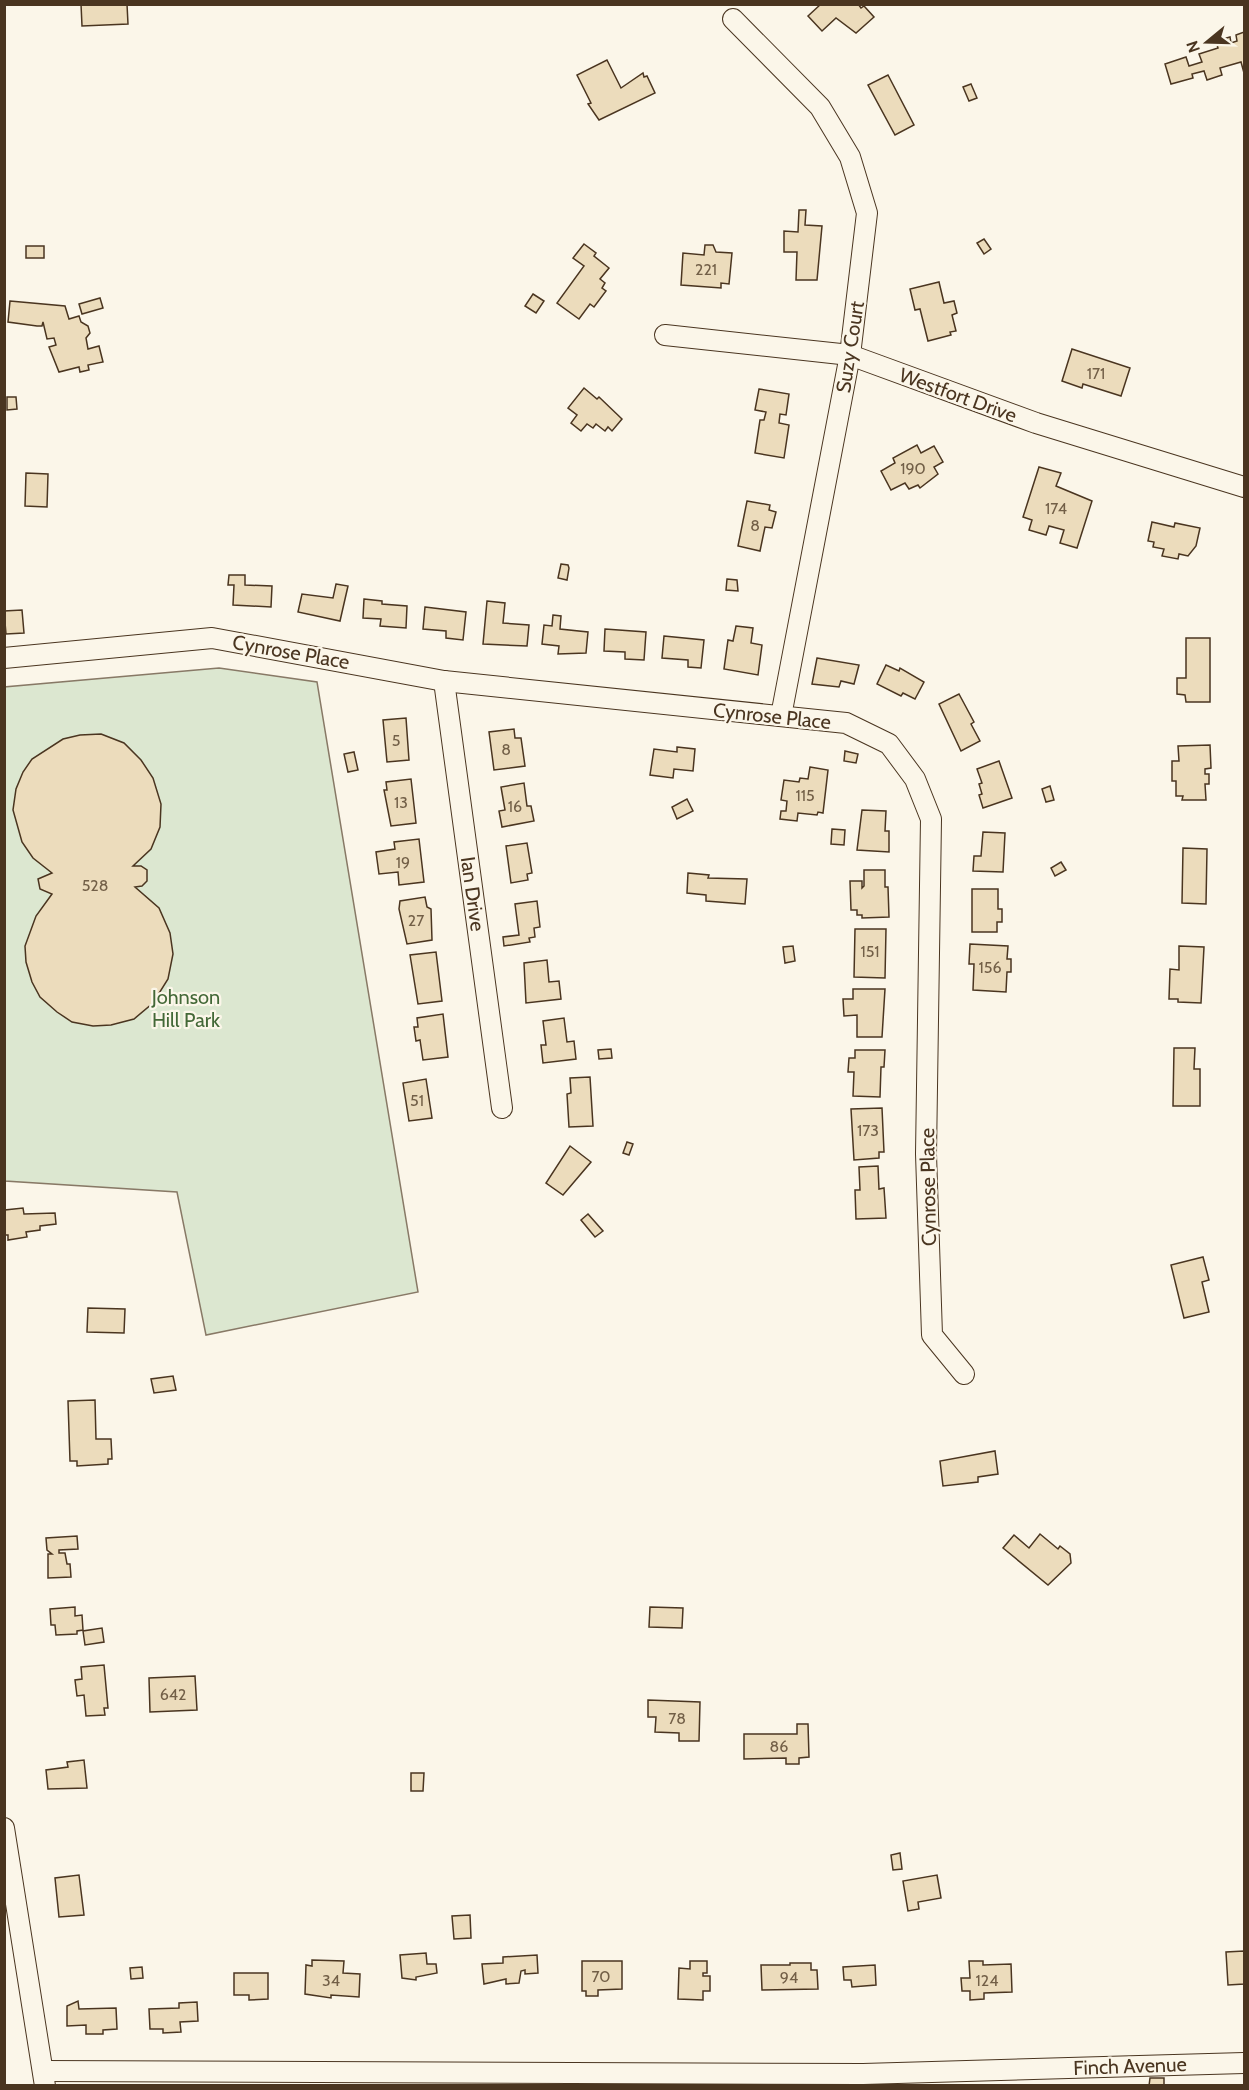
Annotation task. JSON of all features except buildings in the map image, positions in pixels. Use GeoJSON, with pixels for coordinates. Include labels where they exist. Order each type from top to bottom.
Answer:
{"type":"FeatureCollection","features":[{"type":"Feature","properties":{"kind":"street","name":"Suzy Court"},"geometry":{"type":"LineString","coordinates":[[733,19],[820,107],[850,157],[867,213],[850,355],[780,716]]}},
{"type":"Feature","properties":{"kind":"street","name":"Westfort Drive"},"geometry":{"type":"LineString","coordinates":[[665,335],[850,355],[1036,423],[1245,487]]}},
{"type":"Feature","properties":{"kind":"street","name":"Cynrose Place"},"geometry":{"type":"LineString","coordinates":[[4,658],[212,638],[444,681],[846,723],[889,744],[915,779],[931,819],[926,1154],[932,1335],[964,1374]]}},
{"type":"Feature","properties":{"kind":"street","name":"Ian Drive"},"geometry":{"type":"LineString","coordinates":[[444,681],[502,1108]]}},
{"type":"Feature","properties":{"kind":"street"},"geometry":{"type":"LineString","coordinates":[[4,1828],[44,2078]]}},
{"type":"Feature","properties":{"kind":"street","name":"Finch Avenue"},"geometry":{"type":"LineString","coordinates":[[44,2078],[864,2080],[1245,2063]]}},
{"type":"Feature","properties":{"kind":"green space","name":"Johnson Hill Park"},"geometry":{"type":"Polygon","coordinates":[[[219,668],[317,682],[418,1292],[206,1335],[177,1192],[5,1181],[4,687],[219,668]]]}}]}
